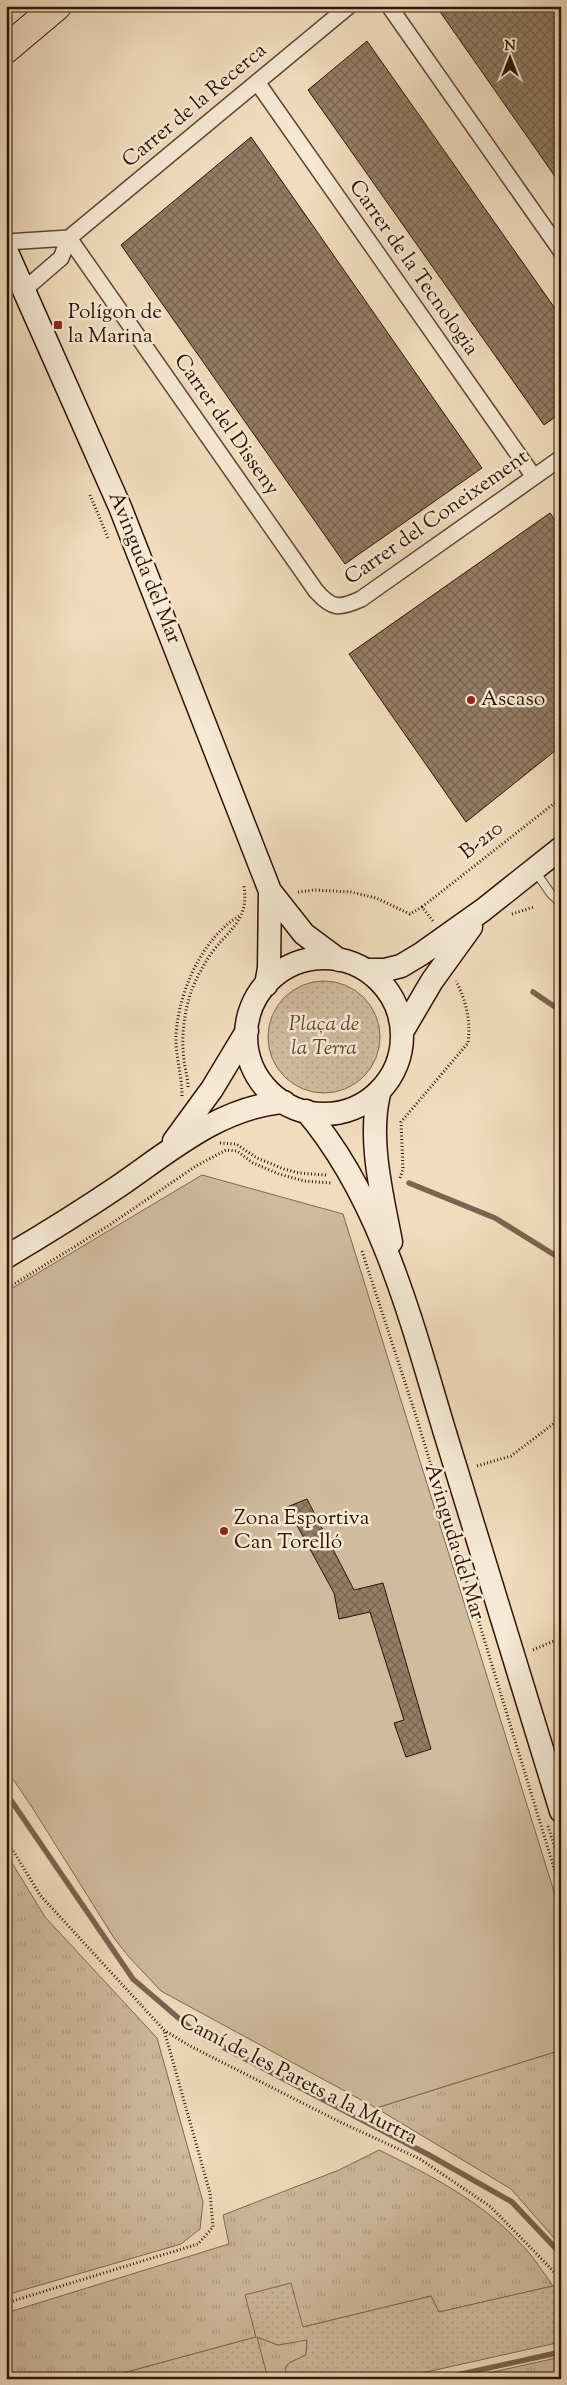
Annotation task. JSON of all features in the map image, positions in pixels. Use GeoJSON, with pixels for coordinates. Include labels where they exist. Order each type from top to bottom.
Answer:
{"type":"FeatureCollection","features":[{"type":"Feature","properties":{"kind":"highway"},"geometry":{"type":"LineString","coordinates":[[6,49],[57,6]]}},
{"type":"Feature","properties":{"kind":"street","name":"Carrer de la Recerca"},"geometry":{"type":"LineString","coordinates":[[25,289],[61,258],[69,238],[349,6]]}},
{"type":"Feature","properties":{"kind":"street"},"geometry":{"type":"LineString","coordinates":[[389,6],[561,252]]}},
{"type":"Feature","properties":{"kind":"street","name":"Carrer de la Tecnologia"},"geometry":{"type":"LineString","coordinates":[[257,82],[534,477]]}},
{"type":"Feature","properties":{"kind":"street"},"geometry":{"type":"LineString","coordinates":[[6,242],[69,238]]}},
{"type":"Feature","properties":{"kind":"street","name":"Carrer del Disseny"},"geometry":{"type":"LineString","coordinates":[[69,238],[316,591],[325,601],[335,606]]}},
{"type":"Feature","properties":{"kind":"street","name":"Avinguda del Mar"},"geometry":{"type":"LineString","coordinates":[[6,250],[25,289],[120,507],[197,699],[281,891],[304,934],[339,960]]}},
{"type":"Feature","properties":{"kind":"street","name":"Carrer del Coneixement"},"geometry":{"type":"LineString","coordinates":[[335,606],[348,605],[361,599],[561,458]]}},
{"type":"Feature","properties":{"kind":"street"},"geometry":{"type":"LineString","coordinates":[[366,970],[382,984],[391,996],[400,1017],[401,1046],[396,1066],[380,1090],[368,1100],[346,1110],[322,1113],[306,1111],[284,1102],[266,1087],[248,1054],[247,1031],[252,1006],[266,985],[284,969],[299,962],[315,959],[339,960],[366,970],[385,970],[401,966],[484,910],[561,848]]}},
{"type":"Feature","properties":{"kind":"street","name":"Avinguda del Mar"},"geometry":{"type":"LineString","coordinates":[[266,985],[281,891]]}},
{"type":"Feature","properties":{"kind":"street"},"geometry":{"type":"LineString","coordinates":[[402,1032],[432,980],[484,910]]}},
{"type":"Feature","properties":{"kind":"street"},"geometry":{"type":"LineString","coordinates":[[165,1152],[212,1089],[247,1031]]}},
{"type":"Feature","properties":{"kind":"street","name":"Avinguda del Mar"},"geometry":{"type":"LineString","coordinates":[[380,1090],[375,1108],[376,1141],[380,1183],[398,1280],[561,1811]]}},
{"type":"Feature","properties":{"kind":"street"},"geometry":{"type":"LineString","coordinates":[[6,1257],[103,1196],[165,1152],[200,1130],[250,1108],[284,1102]]}},
{"type":"Feature","properties":{"kind":"street","name":"Avinguda del Mar"},"geometry":{"type":"LineString","coordinates":[[306,1111],[339,1156],[357,1187],[398,1280]]}},
{"type":"Feature","properties":{"kind":"lane"},"geometry":{"type":"LineString","coordinates":[[534,870],[551,894],[561,903]]}},
{"type":"Feature","properties":{"kind":"path","name":"Avinguda del Mar"},"geometry":{"type":"LineString","coordinates":[[87,487],[109,540]]}},
{"type":"Feature","properties":{"kind":"path","name":"B-210"},"geometry":{"type":"LineString","coordinates":[[422,907],[561,798]]}},
{"type":"Feature","properties":{"kind":"path"},"geometry":{"type":"LineString","coordinates":[[281,891],[351,892],[376,898],[410,914],[422,907],[438,928]]}},
{"type":"Feature","properties":{"kind":"path"},"geometry":{"type":"LineString","coordinates":[[188,1090],[183,1044],[191,992],[212,952],[239,922],[246,901]]}},
{"type":"Feature","properties":{"kind":"path"},"geometry":{"type":"LineString","coordinates":[[505,917],[534,908]]}},
{"type":"Feature","properties":{"kind":"path"},"geometry":{"type":"LineString","coordinates":[[183,1103],[176,1041],[180,1007],[185,989],[206,949],[235,918],[242,915]]}},
{"type":"Feature","properties":{"kind":"path"},"geometry":{"type":"LineString","coordinates":[[395,1181],[402,1176],[403,1169],[401,1122],[468,1043],[468,1012],[465,999],[456,980],[456,974]]}},
{"type":"Feature","properties":{"kind":"path"},"geometry":{"type":"LineString","coordinates":[[216,1154],[219,1143],[236,1144],[257,1158],[284,1169],[299,1174],[328,1175]]}},
{"type":"Feature","properties":{"kind":"path"},"geometry":{"type":"LineString","coordinates":[[213,1150],[216,1154]]}},
{"type":"Feature","properties":{"kind":"path"},"geometry":{"type":"LineString","coordinates":[[6,1289],[108,1226],[196,1166],[226,1150],[236,1151],[254,1163],[279,1174],[304,1181],[328,1182],[335,1186]]}},
{"type":"Feature","properties":{"kind":"path","name":"Avinguda del Mar"},"geometry":{"type":"LineString","coordinates":[[359,1243],[422,1435],[561,1891]]}},
{"type":"Feature","properties":{"kind":"path"},"geometry":{"type":"LineString","coordinates":[[457,1472],[511,1456],[561,1418]]}},
{"type":"Feature","properties":{"kind":"path"},"geometry":{"type":"LineString","coordinates":[[514,1658],[561,1638]]}},
{"type":"Feature","properties":{"kind":"path","name":"Camí de les Parets a la Murtra"},"geometry":{"type":"LineString","coordinates":[[6,1839],[40,1895],[164,2030],[190,2046],[340,2122],[420,2159],[491,2207],[561,2279]]}},
{"type":"Feature","properties":{"kind":"path"},"geometry":{"type":"LineString","coordinates":[[6,2304],[198,2244],[213,2227],[210,2193],[164,2030]]}},
{"type":"Feature","properties":{"kind":"green space","name":"Plaça de la Terra"},"geometry":{"type":"Polygon","coordinates":[[[324,981],[345,985],[364,997],[376,1016],[380,1037],[376,1058],[364,1077],[345,1089],[324,1093],[303,1089],[284,1077],[272,1058],[268,1037],[272,1016],[284,997],[303,985],[324,981]]]}},
{"type":"Feature","properties":{"kind":"green space","name":"Zona Esportiva Can Torelló"},"geometry":{"type":"Polygon","coordinates":[[[202,1175],[343,1214],[561,1914],[561,2050],[376,2108],[161,1991],[114,1938],[6,1769],[6,1292],[202,1175]]]}},
{"type":"Feature","properties":{"kind":"green space"},"geometry":{"type":"Polygon","coordinates":[[[6,1853],[45,1917],[157,2038],[203,2202],[200,2229],[181,2244],[6,2295],[6,1853]]]}},
{"type":"Feature","properties":{"kind":"green space"},"geometry":{"type":"Polygon","coordinates":[[[561,2050],[561,2246],[511,2189],[376,2108],[561,2050]]]}},
{"type":"Feature","properties":{"kind":"green space"},"geometry":{"type":"Polygon","coordinates":[[[379,2150],[436,2179],[489,2214],[525,2248],[553,2286],[439,2312],[431,2296],[303,2327],[246,2295],[256,2337],[101,2379],[6,2379],[6,2313],[229,2244],[223,2215],[339,2170],[379,2150]]]}},
{"type":"Feature","properties":{"kind":"green space"},"geometry":{"type":"Polygon","coordinates":[[[291,2283],[303,2327],[431,2296],[439,2312],[557,2285],[561,2289],[561,2342],[395,2379],[288,2379],[285,2368],[289,2363],[306,2355],[307,2340],[278,2345],[257,2337],[268,2379],[101,2379],[256,2337],[245,2295],[291,2283]]]}},
{"type":"Feature","properties":{"kind":"green space"},"geometry":{"type":"Polygon","coordinates":[[[256,2337],[278,2345],[307,2339],[306,2355],[289,2363],[285,2368],[288,2379],[268,2379],[256,2337]]]}},
{"type":"Feature","properties":{"kind":"green space"},"geometry":{"type":"Polygon","coordinates":[[[561,2357],[561,2379],[461,2379],[561,2357]]]}},
{"type":"Feature","properties":{"kind":"building"},"geometry":{"type":"Polygon","coordinates":[[[436,6],[561,6],[561,185],[436,6]]]}},
{"type":"Feature","properties":{"kind":"building"},"geometry":{"type":"Polygon","coordinates":[[[367,41],[561,317],[561,413],[544,425],[308,90],[367,41]]]}},
{"type":"Feature","properties":{"kind":"building"},"geometry":{"type":"Polygon","coordinates":[[[251,137],[482,468],[345,564],[121,245],[251,137]]]}},
{"type":"Feature","properties":{"kind":"building","name":"Ascaso"},"geometry":{"type":"Polygon","coordinates":[[[550,513],[561,529],[561,746],[466,822],[349,654],[550,513]]]}},
{"type":"Feature","properties":{"kind":"building"},"geometry":{"type":"Polygon","coordinates":[[[307,1499],[354,1590],[383,1583],[431,1749],[406,1757],[394,1723],[404,1720],[370,1612],[339,1619],[334,1593],[287,1507],[307,1499]]]}},
{"type":"Feature","properties":{"kind":"waterway"},"geometry":{"type":"LineString","coordinates":[[533,992],[561,1011]]}},
{"type":"Feature","properties":{"kind":"waterway"},"geometry":{"type":"LineString","coordinates":[[409,1183],[495,1218],[561,1259]]}},
{"type":"Feature","properties":{"kind":"waterway"},"geometry":{"type":"LineString","coordinates":[[6,1793],[133,1979],[196,2033],[429,2155],[512,2202],[561,2254]]}},
{"type":"Feature","properties":{"kind":"waterway"},"geometry":{"type":"LineString","coordinates":[[439,2379],[561,2352]]}},
{"type":"Feature","properties":{"kind":"place","name":"Polígon de la Marina"},"geometry":{"type":"Point","coordinates":[58,325]}},
{"type":"Feature","properties":{"kind":"place","name":"Ascaso"},"geometry":{"type":"Point","coordinates":[471,700]}},
{"type":"Feature","properties":{"kind":"place","name":"Zona Esportiva Can Torelló"},"geometry":{"type":"Point","coordinates":[224,1531]}}]}
